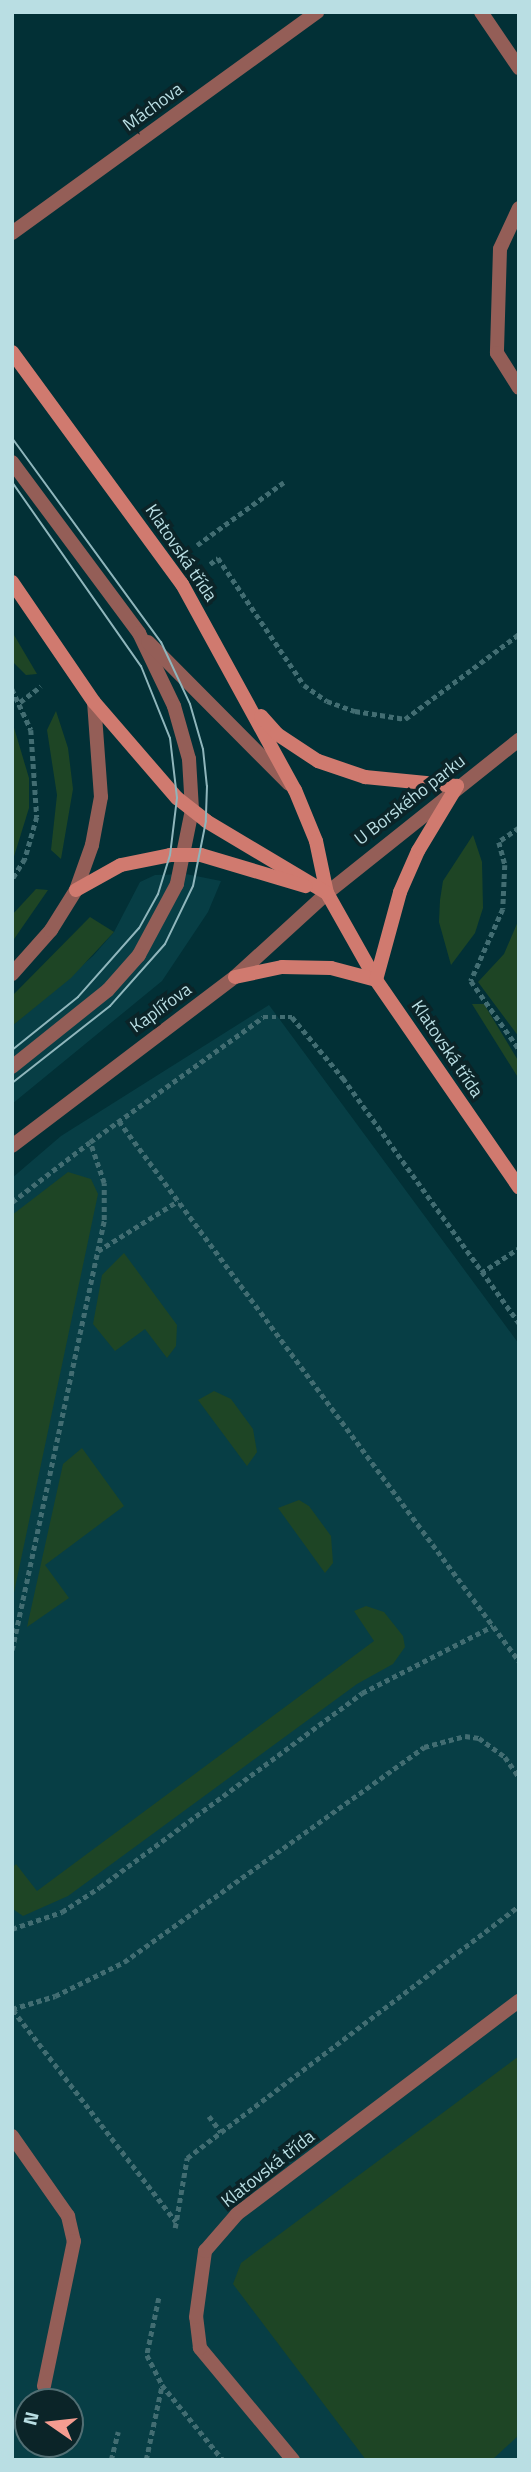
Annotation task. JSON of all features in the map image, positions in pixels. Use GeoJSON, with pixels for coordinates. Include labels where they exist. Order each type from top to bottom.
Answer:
{"type":"FeatureCollection","features":[{"type":"Feature","properties":{"kind":"main road","name":"Klatovská třída"},"geometry":{"type":"LineString","coordinates":[[12,352],[182,584],[295,790],[316,841],[327,893],[376,980],[519,1187]]}},
{"type":"Feature","properties":{"kind":"main road","name":"Klatovská třída"},"geometry":{"type":"LineString","coordinates":[[12,582],[94,702],[154,774],[192,810],[327,893]]}},
{"type":"Feature","properties":{"kind":"main road"},"geometry":{"type":"LineString","coordinates":[[235,977],[294,967],[331,968],[376,980],[400,892],[418,851],[457,786],[365,777],[318,761],[277,734],[244,697]]}},
{"type":"Feature","properties":{"kind":"main road"},"geometry":{"type":"LineString","coordinates":[[76,890],[121,865],[184,855],[201,855],[327,893]]}},
{"type":"Feature","properties":{"kind":"street","name":"Máchova"},"geometry":{"type":"LineString","coordinates":[[12,233],[317,12]]}},
{"type":"Feature","properties":{"kind":"street"},"geometry":{"type":"LineString","coordinates":[[481,12],[519,68]]}},
{"type":"Feature","properties":{"kind":"street"},"geometry":{"type":"LineString","coordinates":[[519,208],[500,249],[497,353],[519,388]]}},
{"type":"Feature","properties":{"kind":"street","name":"Klatovská třída"},"geometry":{"type":"LineString","coordinates":[[12,462],[139,633],[295,790]]}},
{"type":"Feature","properties":{"kind":"street","name":"Klatovská třída"},"geometry":{"type":"LineString","coordinates":[[139,633],[174,706],[189,759],[192,810]]}},
{"type":"Feature","properties":{"kind":"street"},"geometry":{"type":"LineString","coordinates":[[12,974],[51,930],[76,890],[92,845],[100,797],[94,702]]}},
{"type":"Feature","properties":{"kind":"street","name":"U Borského parku"},"geometry":{"type":"LineString","coordinates":[[327,893],[457,786],[519,740]]}},
{"type":"Feature","properties":{"kind":"street"},"geometry":{"type":"LineString","coordinates":[[12,1067],[108,990],[139,955],[160,921],[184,855],[192,810]]}},
{"type":"Feature","properties":{"kind":"street","name":"Kaplířova"},"geometry":{"type":"LineString","coordinates":[[12,1146],[235,977],[327,893]]}},
{"type":"Feature","properties":{"kind":"street","name":"Klatovská třída"},"geometry":{"type":"LineString","coordinates":[[293,2460],[200,2348],[196,2317],[205,2251],[237,2214],[519,2001]]}},
{"type":"Feature","properties":{"kind":"street"},"geometry":{"type":"LineString","coordinates":[[12,2136],[68,2216],[74,2241],[44,2386]]}},
{"type":"Feature","properties":{"kind":"path"},"geometry":{"type":"LineString","coordinates":[[191,550],[284,482]]}},
{"type":"Feature","properties":{"kind":"path"},"geometry":{"type":"LineString","coordinates":[[218,558],[304,685],[327,701],[355,710],[405,719],[519,634]]}},
{"type":"Feature","properties":{"kind":"path"},"geometry":{"type":"LineString","coordinates":[[20,702],[50,680]]}},
{"type":"Feature","properties":{"kind":"path"},"geometry":{"type":"LineString","coordinates":[[12,689],[32,730],[37,817],[25,859],[12,880]]}},
{"type":"Feature","properties":{"kind":"path"},"geometry":{"type":"LineString","coordinates":[[519,828],[499,842],[505,865],[503,909],[471,981],[519,1049]]}},
{"type":"Feature","properties":{"kind":"path"},"geometry":{"type":"LineString","coordinates":[[12,1202],[263,1017],[292,1017],[343,1078],[519,1323]]}},
{"type":"Feature","properties":{"kind":"path"},"geometry":{"type":"LineString","coordinates":[[119,1121],[519,1661]]}},
{"type":"Feature","properties":{"kind":"path"},"geometry":{"type":"LineString","coordinates":[[12,1650],[104,1220],[104,1183],[90,1142]]}},
{"type":"Feature","properties":{"kind":"path"},"geometry":{"type":"LineString","coordinates":[[97,1251],[178,1201]]}},
{"type":"Feature","properties":{"kind":"path"},"geometry":{"type":"LineString","coordinates":[[481,1273],[519,1248]]}},
{"type":"Feature","properties":{"kind":"path"},"geometry":{"type":"LineString","coordinates":[[12,1928],[62,1912],[100,1887],[362,1693],[493,1626]]}},
{"type":"Feature","properties":{"kind":"path"},"geometry":{"type":"LineString","coordinates":[[176,2223],[12,2009],[55,1996],[124,1962],[424,1748],[465,1735],[479,1738],[505,1757],[519,1777]]}},
{"type":"Feature","properties":{"kind":"path"},"geometry":{"type":"LineString","coordinates":[[209,2116],[221,2132]]}},
{"type":"Feature","properties":{"kind":"path"},"geometry":{"type":"LineString","coordinates":[[146,2460],[162,2385]]}},
{"type":"Feature","properties":{"kind":"path"},"geometry":{"type":"LineString","coordinates":[[111,2460],[118,2432]]}},
{"type":"Feature","properties":{"kind":"shaded area"},"geometry":{"type":"Polygon","coordinates":[[[186,874],[221,881],[208,912],[162,981],[12,1104],[12,1026],[93,956],[114,932],[140,882],[155,875],[186,874]]]}},
{"type":"Feature","properties":{"kind":"shaded area"},"geometry":{"type":"Polygon","coordinates":[[[269,1005],[519,1344],[519,2460],[12,2460],[12,1178],[61,1136],[269,1005]]]}},
{"type":"Feature","properties":{"kind":"green space"},"geometry":{"type":"Polygon","coordinates":[[[12,633],[37,674],[26,675],[12,661],[12,633]]]}},
{"type":"Feature","properties":{"kind":"green space"},"geometry":{"type":"Polygon","coordinates":[[[56,711],[68,748],[73,789],[61,859],[51,850],[57,795],[47,730],[56,711]]]}},
{"type":"Feature","properties":{"kind":"green space"},"geometry":{"type":"Polygon","coordinates":[[[12,721],[29,778],[29,808],[12,863],[12,721]]]}},
{"type":"Feature","properties":{"kind":"green space"},"geometry":{"type":"Polygon","coordinates":[[[473,835],[482,862],[483,908],[475,933],[451,965],[439,922],[443,881],[473,835]]]}},
{"type":"Feature","properties":{"kind":"green space"},"geometry":{"type":"Polygon","coordinates":[[[36,889],[48,890],[12,942],[12,915],[36,889]]]}},
{"type":"Feature","properties":{"kind":"green space"},"geometry":{"type":"Polygon","coordinates":[[[90,917],[114,932],[71,978],[12,1026],[12,996],[90,917]]]}},
{"type":"Feature","properties":{"kind":"green space"},"geometry":{"type":"Polygon","coordinates":[[[519,919],[519,1037],[478,982],[504,954],[519,919]]]}},
{"type":"Feature","properties":{"kind":"green space"},"geometry":{"type":"Polygon","coordinates":[[[472,1004],[484,1004],[519,1062],[519,1079],[472,1004]]]}},
{"type":"Feature","properties":{"kind":"green space"},"geometry":{"type":"Polygon","coordinates":[[[68,1172],[91,1179],[98,1194],[12,1602],[12,1215],[68,1172]]]}},
{"type":"Feature","properties":{"kind":"green space"},"geometry":{"type":"Polygon","coordinates":[[[124,1253],[177,1325],[176,1346],[167,1358],[145,1329],[115,1351],[93,1324],[102,1275],[124,1253]]]}},
{"type":"Feature","properties":{"kind":"green space"},"geometry":{"type":"Polygon","coordinates":[[[214,1391],[231,1399],[253,1429],[257,1452],[247,1466],[198,1400],[214,1391]]]}},
{"type":"Feature","properties":{"kind":"green space"},"geometry":{"type":"Polygon","coordinates":[[[82,1448],[124,1506],[45,1565],[69,1598],[27,1627],[63,1464],[82,1448]]]}},
{"type":"Feature","properties":{"kind":"green space"},"geometry":{"type":"Polygon","coordinates":[[[299,1500],[309,1506],[331,1536],[333,1563],[325,1573],[278,1508],[299,1500]]]}},
{"type":"Feature","properties":{"kind":"green space"},"geometry":{"type":"Polygon","coordinates":[[[366,1606],[384,1612],[403,1636],[405,1647],[393,1664],[357,1684],[68,1896],[23,1916],[13,1909],[12,1868],[16,1864],[37,1891],[374,1641],[354,1611],[366,1606]]]}},
{"type":"Feature","properties":{"kind":"green space"},"geometry":{"type":"Polygon","coordinates":[[[519,2056],[519,2435],[492,2460],[366,2460],[233,2284],[241,2263],[519,2056]]]}},
{"type":"Feature","properties":{"kind":"tram line"},"geometry":{"type":"LineString","coordinates":[[12,438],[161,642],[190,704],[203,749],[207,786],[206,821],[193,886],[165,944],[110,1006],[12,1083]]}},
{"type":"Feature","properties":{"kind":"tram line"},"geometry":{"type":"LineString","coordinates":[[12,482],[141,666],[170,738],[177,798],[170,855],[158,894],[139,928],[78,997],[12,1050]]}}]}
